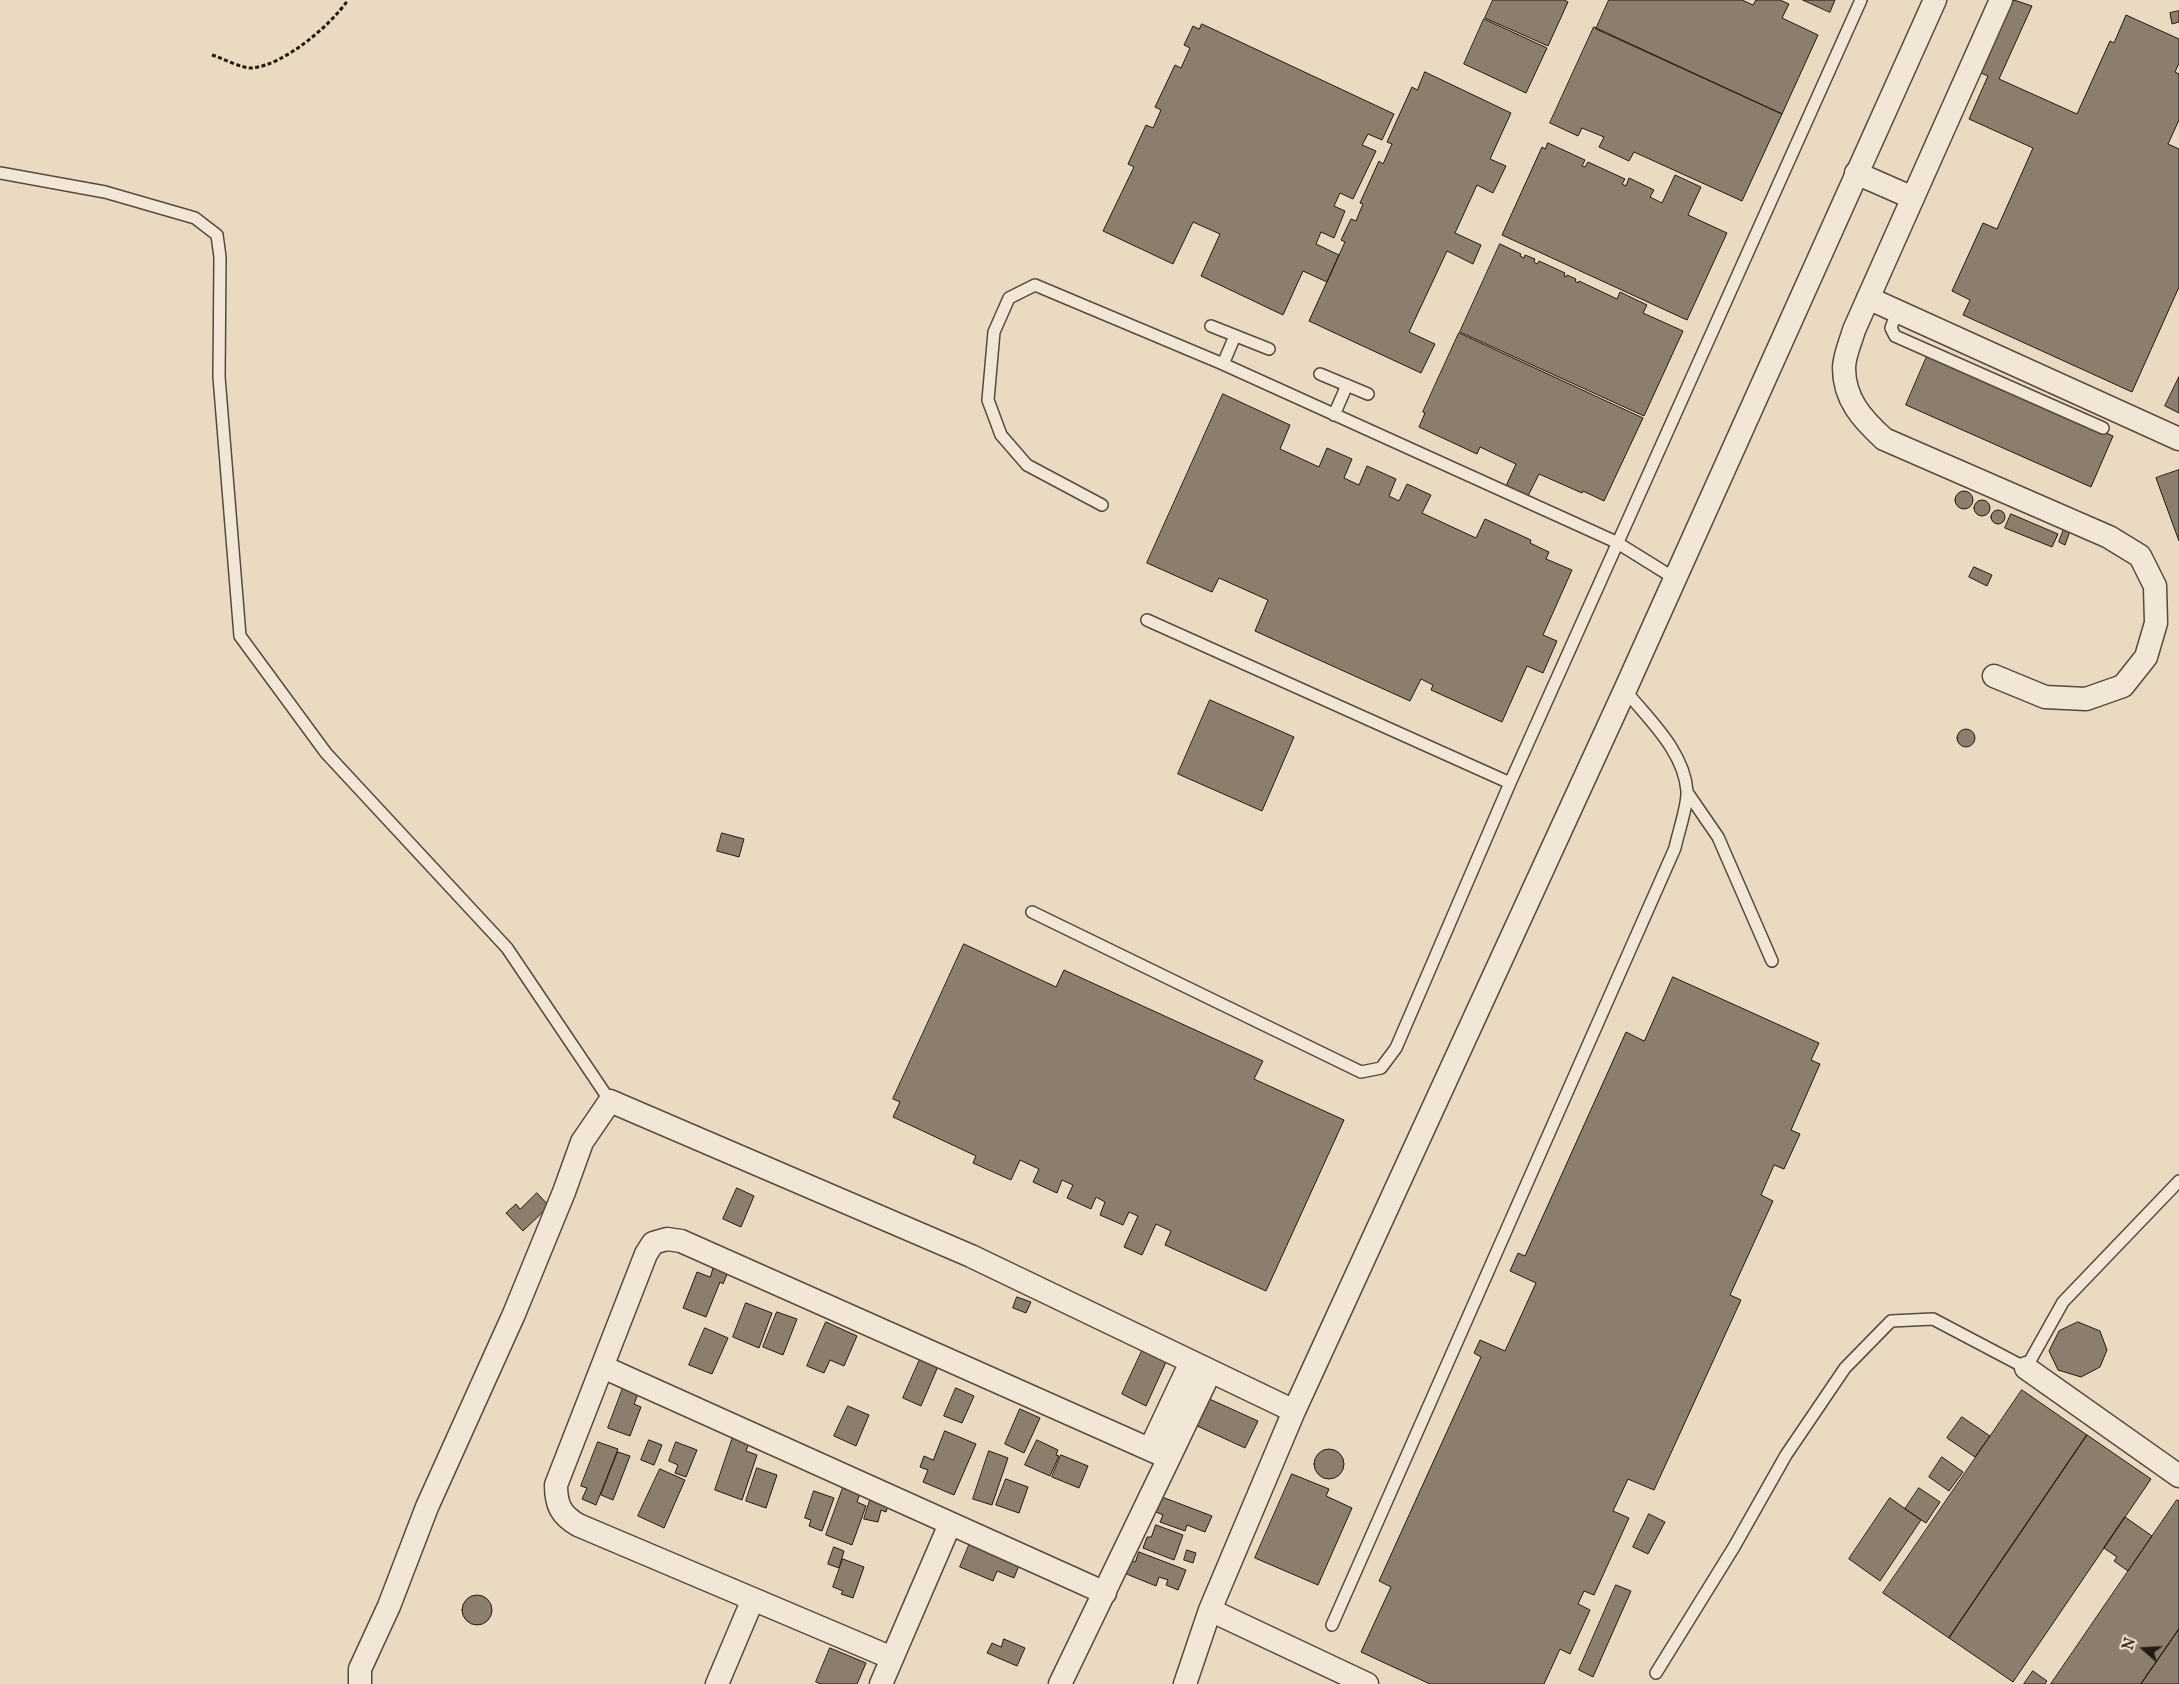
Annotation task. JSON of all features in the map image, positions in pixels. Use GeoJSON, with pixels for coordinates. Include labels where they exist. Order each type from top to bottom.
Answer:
{"type":"FeatureCollection","features":[{"type":"Feature","properties":{"kind":"street"},"geometry":{"type":"LineString","coordinates":[[1186,1684],[1210,1610],[1294,1411],[1625,690],[1935,0]]}},
{"type":"Feature","properties":{"kind":"street"},"geometry":{"type":"LineString","coordinates":[[1994,676],[2044,697],[2086,699],[2123,686],[2146,657],[2156,623],[2155,586],[2140,556],[2109,537],[1884,440],[1862,420],[1848,398],[1844,366],[1854,330],[2001,0]]}},
{"type":"Feature","properties":{"kind":"street"},"geometry":{"type":"LineString","coordinates":[[1856,173],[1913,198]]}},
{"type":"Feature","properties":{"kind":"street"},"geometry":{"type":"LineString","coordinates":[[1868,298],[2179,439]]}},
{"type":"Feature","properties":{"kind":"street"},"geometry":{"type":"LineString","coordinates":[[360,1684],[360,1668],[389,1606],[435,1490],[514,1314],[564,1192],[582,1142],[610,1101],[971,1256],[1294,1411]]}},
{"type":"Feature","properties":{"kind":"street"},"geometry":{"type":"LineString","coordinates":[[892,1658],[578,1525],[567,1519],[560,1509],[556,1499],[556,1485],[646,1254],[653,1243],[667,1239],[680,1241],[1160,1454]]}},
{"type":"Feature","properties":{"kind":"street"},"geometry":{"type":"LineString","coordinates":[[603,1367],[1105,1593]]}},
{"type":"Feature","properties":{"kind":"street"},"geometry":{"type":"LineString","coordinates":[[1060,1684],[1105,1593],[1160,1454],[1200,1367]]}},
{"type":"Feature","properties":{"kind":"street"},"geometry":{"type":"LineString","coordinates":[[2026,1368],[2179,1476]]}},
{"type":"Feature","properties":{"kind":"street"},"geometry":{"type":"LineString","coordinates":[[881,1684],[950,1524]]}},
{"type":"Feature","properties":{"kind":"street"},"geometry":{"type":"LineString","coordinates":[[717,1684],[753,1599]]}},
{"type":"Feature","properties":{"kind":"street"},"geometry":{"type":"LineString","coordinates":[[1210,1610],[1367,1684]]}},
{"type":"Feature","properties":{"kind":"lane"},"geometry":{"type":"LineString","coordinates":[[1032,912],[1361,1072],[1380,1068],[1396,1048],[1616,542],[1861,0]]}},
{"type":"Feature","properties":{"kind":"lane"},"geometry":{"type":"LineString","coordinates":[[0,173],[105,192],[196,218],[218,235],[220,257],[219,377],[240,636],[326,753],[507,948],[610,1101]]}},
{"type":"Feature","properties":{"kind":"lane"},"geometry":{"type":"LineString","coordinates":[[1102,505],[1027,465],[1001,435],[988,400],[994,332],[1009,298],[1034,284],[1223,364],[1616,542],[1674,578]]}},
{"type":"Feature","properties":{"kind":"lane"},"geometry":{"type":"LineString","coordinates":[[1897,312],[1891,328],[1895,336],[2102,428]]}},
{"type":"Feature","properties":{"kind":"lane"},"geometry":{"type":"LineString","coordinates":[[1211,326],[1269,349]]}},
{"type":"Feature","properties":{"kind":"lane"},"geometry":{"type":"LineString","coordinates":[[1223,364],[1235,336]]}},
{"type":"Feature","properties":{"kind":"lane"},"geometry":{"type":"LineString","coordinates":[[1320,374],[1368,394]]}},
{"type":"Feature","properties":{"kind":"lane"},"geometry":{"type":"LineString","coordinates":[[1334,414],[1347,384]]}},
{"type":"Feature","properties":{"kind":"lane"},"geometry":{"type":"LineString","coordinates":[[1147,620],[1510,783]]}},
{"type":"Feature","properties":{"kind":"lane"},"geometry":{"type":"LineString","coordinates":[[1332,1625],[1675,848],[1687,792],[1682,764],[1625,690]]}},
{"type":"Feature","properties":{"kind":"lane"},"geometry":{"type":"LineString","coordinates":[[1687,792],[1718,837],[1772,961]]}},
{"type":"Feature","properties":{"kind":"lane"},"geometry":{"type":"LineString","coordinates":[[1656,1673],[1734,1547],[1786,1455],[1844,1368],[1891,1321],[1933,1319],[2026,1368],[2064,1302],[2179,1181]]}},
{"type":"Feature","properties":{"kind":"path"},"geometry":{"type":"LineString","coordinates":[[212,55],[250,68],[276,62],[323,27],[348,0]]}},
{"type":"Feature","properties":{"kind":"building"},"geometry":{"type":"Polygon","coordinates":[[[1493,0],[1564,0],[1568,2],[1548,46],[1485,18],[1493,0]]]}},
{"type":"Feature","properties":{"kind":"building"},"geometry":{"type":"Polygon","coordinates":[[[1609,0],[1742,0],[1753,5],[1756,0],[1780,0],[1789,4],[1782,18],[1818,35],[1782,114],[1596,29],[1609,0]]]}},
{"type":"Feature","properties":{"kind":"building"},"geometry":{"type":"Polygon","coordinates":[[[1803,0],[1835,0],[1830,12],[1803,0]]]}},
{"type":"Feature","properties":{"kind":"building"},"geometry":{"type":"Polygon","coordinates":[[[2014,0],[2032,6],[1999,79],[2077,114],[2110,41],[2114,43],[2126,15],[2179,39],[2179,63],[2175,72],[2179,74],[2179,120],[2168,144],[2179,149],[2179,287],[2132,392],[1963,315],[1970,300],[1952,291],[1983,223],[1997,229],[2033,148],[1969,119],[1988,76],[1981,73],[2014,0]]]}},
{"type":"Feature","properties":{"kind":"building"},"geometry":{"type":"Polygon","coordinates":[[[2179,11],[2179,22],[2172,24],[2170,13],[2179,11]]]}},
{"type":"Feature","properties":{"kind":"building"},"geometry":{"type":"Polygon","coordinates":[[[1484,19],[1547,48],[1526,93],[1464,64],[1484,19]]]}},
{"type":"Feature","properties":{"kind":"building"},"geometry":{"type":"Polygon","coordinates":[[[1202,24],[1394,114],[1382,140],[1368,134],[1362,145],[1376,151],[1353,199],[1340,193],[1334,206],[1345,211],[1334,238],[1321,232],[1316,244],[1339,255],[1327,282],[1303,271],[1283,315],[1201,276],[1220,234],[1193,222],[1173,264],[1103,231],[1134,167],[1128,164],[1146,125],[1153,128],[1161,110],[1155,107],[1175,65],[1181,68],[1190,48],[1184,45],[1193,26],[1199,29],[1202,24]]]}},
{"type":"Feature","properties":{"kind":"building"},"geometry":{"type":"Polygon","coordinates":[[[1594,27],[1782,114],[1742,201],[1634,152],[1629,161],[1599,147],[1604,137],[1582,128],[1578,136],[1550,123],[1594,27]]]}},
{"type":"Feature","properties":{"kind":"building"},"geometry":{"type":"Polygon","coordinates":[[[1425,72],[1511,113],[1490,159],[1506,166],[1493,193],[1477,185],[1455,233],[1481,245],[1473,264],[1447,251],[1409,332],[1435,344],[1421,373],[1309,321],[1345,242],[1341,240],[1351,219],[1356,221],[1363,204],[1360,203],[1379,161],[1383,164],[1392,144],[1387,142],[1412,87],[1417,90],[1425,72]]]}},
{"type":"Feature","properties":{"kind":"building"},"geometry":{"type":"Polygon","coordinates":[[[1548,143],[1585,160],[1582,166],[1585,167],[1588,162],[1625,179],[1622,184],[1626,186],[1629,178],[1654,190],[1650,197],[1662,203],[1675,175],[1701,187],[1688,215],[1727,233],[1687,320],[1502,235],[1542,147],[1545,149],[1548,143]]]}},
{"type":"Feature","properties":{"kind":"building"},"geometry":{"type":"Polygon","coordinates":[[[1500,244],[1521,254],[1520,256],[1524,258],[1525,255],[1535,259],[1534,262],[1537,264],[1539,261],[1565,273],[1564,276],[1566,277],[1567,275],[1576,279],[1575,281],[1578,283],[1579,281],[1617,299],[1620,292],[1647,305],[1643,313],[1683,331],[1644,416],[1460,332],[1500,244]]]}},
{"type":"Feature","properties":{"kind":"building"},"geometry":{"type":"Polygon","coordinates":[[[1459,333],[1643,418],[1604,501],[1539,474],[1528,496],[1506,486],[1516,464],[1480,447],[1477,454],[1419,427],[1425,413],[1423,412],[1459,333]]]}},
{"type":"Feature","properties":{"kind":"building"},"geometry":{"type":"Polygon","coordinates":[[[1928,354],[2113,436],[2091,487],[1906,405],[1928,354]]]}},
{"type":"Feature","properties":{"kind":"building"},"geometry":{"type":"Polygon","coordinates":[[[2179,377],[2179,413],[2165,406],[2179,377]]]}},
{"type":"Feature","properties":{"kind":"building"},"geometry":{"type":"Polygon","coordinates":[[[1223,394],[1290,425],[1280,449],[1319,467],[1327,448],[1352,459],[1344,478],[1359,485],[1367,466],[1396,479],[1389,496],[1399,501],[1407,484],[1431,495],[1422,513],[1476,538],[1485,519],[1531,540],[1530,543],[1549,552],[1546,559],[1572,570],[1543,635],[1557,641],[1543,673],[1527,666],[1502,722],[1431,690],[1433,685],[1421,679],[1410,701],[1255,631],[1268,600],[1219,578],[1212,592],[1147,563],[1223,394]]]}},
{"type":"Feature","properties":{"kind":"building"},"geometry":{"type":"Polygon","coordinates":[[[2179,470],[2179,541],[2156,478],[2179,470]]]}},
{"type":"Feature","properties":{"kind":"building"},"geometry":{"type":"Polygon","coordinates":[[[1964,491],[1970,494],[1973,500],[1970,506],[1964,509],[1958,506],[1955,500],[1958,494],[1964,491]]]}},
{"type":"Feature","properties":{"kind":"building"},"geometry":{"type":"Polygon","coordinates":[[[1982,500],[1988,502],[1990,508],[1988,514],[1982,516],[1976,514],[1974,508],[1976,502],[1982,500]]]}},
{"type":"Feature","properties":{"kind":"building"},"geometry":{"type":"Polygon","coordinates":[[[1995,510],[2001,510],[2005,517],[2001,524],[1995,524],[1991,520],[1991,514],[1995,510]]]}},
{"type":"Feature","properties":{"kind":"building"},"geometry":{"type":"Polygon","coordinates":[[[2011,514],[2058,534],[2052,547],[2005,528],[2011,514]]]}},
{"type":"Feature","properties":{"kind":"building"},"geometry":{"type":"Polygon","coordinates":[[[2064,529],[2070,531],[2065,545],[2059,542],[2064,529]]]}},
{"type":"Feature","properties":{"kind":"building"},"geometry":{"type":"Polygon","coordinates":[[[1974,567],[1992,575],[1987,586],[1969,577],[1974,567]]]}},
{"type":"Feature","properties":{"kind":"building"},"geometry":{"type":"Polygon","coordinates":[[[1210,700],[1294,737],[1262,811],[1178,774],[1210,700]]]}},
{"type":"Feature","properties":{"kind":"building"},"geometry":{"type":"Polygon","coordinates":[[[1962,729],[1970,729],[1975,734],[1973,745],[1962,747],[1957,742],[1957,734],[1962,729]]]}},
{"type":"Feature","properties":{"kind":"building"},"geometry":{"type":"Polygon","coordinates":[[[722,833],[744,839],[739,857],[717,851],[722,833]]]}},
{"type":"Feature","properties":{"kind":"building"},"geometry":{"type":"Polygon","coordinates":[[[964,944],[1056,987],[1064,970],[1263,1061],[1254,1079],[1344,1120],[1266,1291],[1165,1245],[1171,1231],[1156,1224],[1142,1255],[1124,1247],[1138,1216],[1129,1212],[1123,1225],[1100,1215],[1105,1202],[1096,1197],[1091,1209],[1067,1198],[1073,1185],[1062,1180],[1057,1193],[1033,1182],[1039,1169],[1020,1160],[1011,1180],[973,1163],[976,1156],[893,1117],[900,1102],[893,1099],[964,944]]]}},
{"type":"Feature","properties":{"kind":"building"},"geometry":{"type":"Polygon","coordinates":[[[1673,977],[1819,1043],[1811,1060],[1820,1064],[1791,1130],[1800,1134],[1784,1169],[1774,1165],[1761,1195],[1773,1201],[1730,1295],[1741,1300],[1654,1490],[1628,1479],[1613,1511],[1629,1518],[1594,1595],[1584,1591],[1578,1604],[1590,1610],[1570,1654],[1560,1649],[1544,1684],[1430,1684],[1361,1652],[1391,1587],[1379,1581],[1481,1357],[1474,1353],[1480,1340],[1505,1351],[1536,1283],[1510,1271],[1518,1253],[1525,1256],[1626,1032],[1644,1041],[1673,977]]]}},
{"type":"Feature","properties":{"kind":"building"},"geometry":{"type":"Polygon","coordinates":[[[737,1188],[754,1196],[741,1227],[723,1219],[737,1188]]]}},
{"type":"Feature","properties":{"kind":"building"},"geometry":{"type":"Polygon","coordinates":[[[537,1193],[549,1206],[523,1231],[506,1213],[516,1204],[520,1209],[537,1193]]]}},
{"type":"Feature","properties":{"kind":"building"},"geometry":{"type":"Polygon","coordinates":[[[714,1266],[728,1272],[723,1284],[720,1282],[706,1317],[683,1308],[697,1272],[710,1277],[714,1266]]]}},
{"type":"Feature","properties":{"kind":"building"},"geometry":{"type":"Polygon","coordinates":[[[1017,1297],[1031,1302],[1026,1313],[1013,1308],[1017,1297]]]}},
{"type":"Feature","properties":{"kind":"building"},"geometry":{"type":"Polygon","coordinates":[[[746,1303],[772,1313],[759,1348],[733,1337],[746,1303]]]}},
{"type":"Feature","properties":{"kind":"building"},"geometry":{"type":"Polygon","coordinates":[[[777,1312],[797,1319],[783,1355],[763,1347],[777,1312]]]}},
{"type":"Feature","properties":{"kind":"building"},"geometry":{"type":"Polygon","coordinates":[[[826,1322],[857,1336],[844,1366],[830,1360],[824,1373],[807,1366],[826,1322]]]}},
{"type":"Feature","properties":{"kind":"building"},"geometry":{"type":"Polygon","coordinates":[[[2078,1322],[2100,1331],[2107,1350],[2100,1367],[2081,1377],[2058,1370],[2049,1351],[2059,1331],[2078,1322]]]}},
{"type":"Feature","properties":{"kind":"building"},"geometry":{"type":"Polygon","coordinates":[[[705,1328],[728,1338],[712,1374],[689,1365],[705,1328]]]}},
{"type":"Feature","properties":{"kind":"building"},"geometry":{"type":"Polygon","coordinates":[[[1142,1351],[1166,1362],[1146,1406],[1122,1394],[1142,1351]]]}},
{"type":"Feature","properties":{"kind":"building"},"geometry":{"type":"Polygon","coordinates":[[[921,1357],[939,1364],[921,1406],[903,1398],[921,1357]]]}},
{"type":"Feature","properties":{"kind":"building"},"geometry":{"type":"Polygon","coordinates":[[[623,1388],[638,1394],[634,1404],[641,1407],[630,1436],[608,1428],[623,1388]]]}},
{"type":"Feature","properties":{"kind":"building"},"geometry":{"type":"Polygon","coordinates":[[[956,1388],[974,1396],[962,1423],[944,1416],[956,1388]]]}},
{"type":"Feature","properties":{"kind":"building"},"geometry":{"type":"Polygon","coordinates":[[[2022,1390],[2087,1435],[1949,1638],[1883,1593],[2022,1390]]]}},
{"type":"Feature","properties":{"kind":"building"},"geometry":{"type":"Polygon","coordinates":[[[1205,1397],[1258,1421],[1245,1448],[1193,1424],[1205,1397]]]}},
{"type":"Feature","properties":{"kind":"building"},"geometry":{"type":"Polygon","coordinates":[[[848,1406],[869,1415],[856,1446],[834,1436],[848,1406]]]}},
{"type":"Feature","properties":{"kind":"building"},"geometry":{"type":"Polygon","coordinates":[[[1020,1409],[1040,1418],[1024,1453],[1005,1444],[1020,1409]]]}},
{"type":"Feature","properties":{"kind":"building"},"geometry":{"type":"Polygon","coordinates":[[[1962,1417],[1990,1436],[1975,1457],[1947,1438],[1962,1417]]]}},
{"type":"Feature","properties":{"kind":"building"},"geometry":{"type":"Polygon","coordinates":[[[945,1431],[976,1444],[954,1495],[923,1482],[928,1470],[920,1467],[924,1456],[933,1460],[945,1431]]]}},
{"type":"Feature","properties":{"kind":"building"},"geometry":{"type":"Polygon","coordinates":[[[2087,1435],[2151,1479],[2013,1682],[1949,1638],[2087,1435]]]}},
{"type":"Feature","properties":{"kind":"building"},"geometry":{"type":"Polygon","coordinates":[[[733,1437],[749,1443],[746,1451],[757,1455],[742,1500],[715,1490],[733,1437]]]}},
{"type":"Feature","properties":{"kind":"building"},"geometry":{"type":"Polygon","coordinates":[[[649,1440],[662,1445],[654,1465],[641,1460],[649,1440]]]}},
{"type":"Feature","properties":{"kind":"building"},"geometry":{"type":"Polygon","coordinates":[[[1037,1440],[1058,1450],[1056,1455],[1059,1456],[1050,1476],[1025,1465],[1037,1440]]]}},
{"type":"Feature","properties":{"kind":"building"},"geometry":{"type":"Polygon","coordinates":[[[598,1442],[618,1449],[596,1505],[582,1499],[587,1488],[581,1486],[598,1442]]]}},
{"type":"Feature","properties":{"kind":"building"},"geometry":{"type":"Polygon","coordinates":[[[676,1442],[697,1450],[686,1477],[675,1473],[678,1465],[669,1461],[676,1442]]]}},
{"type":"Feature","properties":{"kind":"building"},"geometry":{"type":"Polygon","coordinates":[[[1329,1449],[1340,1453],[1344,1464],[1340,1475],[1329,1479],[1318,1475],[1314,1464],[1318,1453],[1329,1449]]]}},
{"type":"Feature","properties":{"kind":"building"},"geometry":{"type":"Polygon","coordinates":[[[989,1451],[1008,1458],[992,1505],[973,1499],[989,1451]]]}},
{"type":"Feature","properties":{"kind":"building"},"geometry":{"type":"Polygon","coordinates":[[[618,1452],[630,1456],[613,1500],[601,1495],[618,1452]]]}},
{"type":"Feature","properties":{"kind":"building"},"geometry":{"type":"Polygon","coordinates":[[[1061,1455],[1088,1466],[1079,1488],[1052,1477],[1061,1455]]]}},
{"type":"Feature","properties":{"kind":"building"},"geometry":{"type":"Polygon","coordinates":[[[1942,1457],[1963,1472],[1949,1491],[1929,1477],[1942,1457]]]}},
{"type":"Feature","properties":{"kind":"building"},"geometry":{"type":"Polygon","coordinates":[[[757,1468],[777,1475],[766,1508],[746,1501],[757,1468]]]}},
{"type":"Feature","properties":{"kind":"building"},"geometry":{"type":"Polygon","coordinates":[[[660,1469],[685,1480],[664,1528],[638,1516],[660,1469]]]}},
{"type":"Feature","properties":{"kind":"building"},"geometry":{"type":"Polygon","coordinates":[[[1292,1474],[1329,1489],[1326,1496],[1352,1508],[1318,1585],[1255,1558],[1292,1474]]]}},
{"type":"Feature","properties":{"kind":"building"},"geometry":{"type":"Polygon","coordinates":[[[1006,1479],[1028,1487],[1019,1513],[996,1505],[1006,1479]]]}},
{"type":"Feature","properties":{"kind":"building"},"geometry":{"type":"Polygon","coordinates":[[[844,1485],[861,1491],[857,1502],[866,1506],[852,1545],[826,1535],[844,1485]]]}},
{"type":"Feature","properties":{"kind":"building"},"geometry":{"type":"Polygon","coordinates":[[[1919,1488],[1940,1502],[1926,1523],[1905,1509],[1919,1488]]]}},
{"type":"Feature","properties":{"kind":"building"},"geometry":{"type":"Polygon","coordinates":[[[814,1491],[834,1498],[822,1531],[809,1526],[811,1520],[805,1518],[814,1491]]]}},
{"type":"Feature","properties":{"kind":"building"},"geometry":{"type":"Polygon","coordinates":[[[872,1494],[890,1499],[886,1512],[881,1510],[878,1522],[864,1519],[872,1494]]]}},
{"type":"Feature","properties":{"kind":"building"},"geometry":{"type":"Polygon","coordinates":[[[1162,1497],[1212,1516],[1205,1532],[1187,1525],[1185,1531],[1160,1522],[1163,1515],[1156,1512],[1162,1497]]]}},
{"type":"Feature","properties":{"kind":"building"},"geometry":{"type":"Polygon","coordinates":[[[1890,1498],[1921,1520],[1880,1581],[1849,1559],[1890,1498]]]}},
{"type":"Feature","properties":{"kind":"building"},"geometry":{"type":"Polygon","coordinates":[[[2177,1500],[2179,1501],[2179,1629],[2141,1684],[2051,1684],[2177,1500]]]}},
{"type":"Feature","properties":{"kind":"building"},"geometry":{"type":"Polygon","coordinates":[[[1649,1514],[1665,1522],[1648,1554],[1633,1547],[1649,1514]]]}},
{"type":"Feature","properties":{"kind":"building"},"geometry":{"type":"Polygon","coordinates":[[[2125,1517],[2152,1536],[2128,1571],[2114,1561],[2117,1557],[2104,1548],[2125,1517]]]}},
{"type":"Feature","properties":{"kind":"building"},"geometry":{"type":"Polygon","coordinates":[[[1156,1525],[1183,1535],[1174,1560],[1143,1548],[1147,1537],[1151,1537],[1156,1525]]]}},
{"type":"Feature","properties":{"kind":"building"},"geometry":{"type":"Polygon","coordinates":[[[970,1543],[1020,1563],[1014,1578],[997,1571],[993,1581],[960,1567],[970,1543]]]}},
{"type":"Feature","properties":{"kind":"building"},"geometry":{"type":"Polygon","coordinates":[[[834,1547],[844,1551],[839,1568],[828,1564],[834,1547]]]}},
{"type":"Feature","properties":{"kind":"building"},"geometry":{"type":"Polygon","coordinates":[[[1187,1550],[1196,1553],[1193,1563],[1184,1560],[1187,1550]]]}},
{"type":"Feature","properties":{"kind":"building"},"geometry":{"type":"Polygon","coordinates":[[[1139,1552],[1186,1570],[1178,1590],[1166,1585],[1168,1580],[1159,1577],[1156,1586],[1119,1571],[1124,1557],[1135,1562],[1139,1552]]]}},
{"type":"Feature","properties":{"kind":"building"},"geometry":{"type":"Polygon","coordinates":[[[843,1559],[864,1567],[853,1598],[841,1594],[843,1591],[833,1587],[843,1559]]]}},
{"type":"Feature","properties":{"kind":"building"},"geometry":{"type":"Polygon","coordinates":[[[1616,1585],[1631,1591],[1593,1677],[1579,1670],[1616,1585]]]}},
{"type":"Feature","properties":{"kind":"building"},"geometry":{"type":"Polygon","coordinates":[[[477,1595],[483,1596],[491,1604],[491,1616],[483,1624],[477,1625],[471,1624],[463,1616],[462,1610],[463,1604],[471,1596],[477,1595]]]}},
{"type":"Feature","properties":{"kind":"building"},"geometry":{"type":"Polygon","coordinates":[[[2179,1629],[2179,1684],[2141,1684],[2179,1629]]]}},
{"type":"Feature","properties":{"kind":"building"},"geometry":{"type":"Polygon","coordinates":[[[1004,1639],[1025,1648],[1017,1666],[987,1653],[992,1643],[1001,1647],[1004,1639]]]}},
{"type":"Feature","properties":{"kind":"building"},"geometry":{"type":"Polygon","coordinates":[[[830,1648],[866,1663],[857,1684],[821,1684],[816,1682],[830,1648]]]}},
{"type":"Feature","properties":{"kind":"building"},"geometry":{"type":"Polygon","coordinates":[[[2033,1671],[2047,1681],[2045,1684],[2024,1684],[2033,1671]]]}}]}
